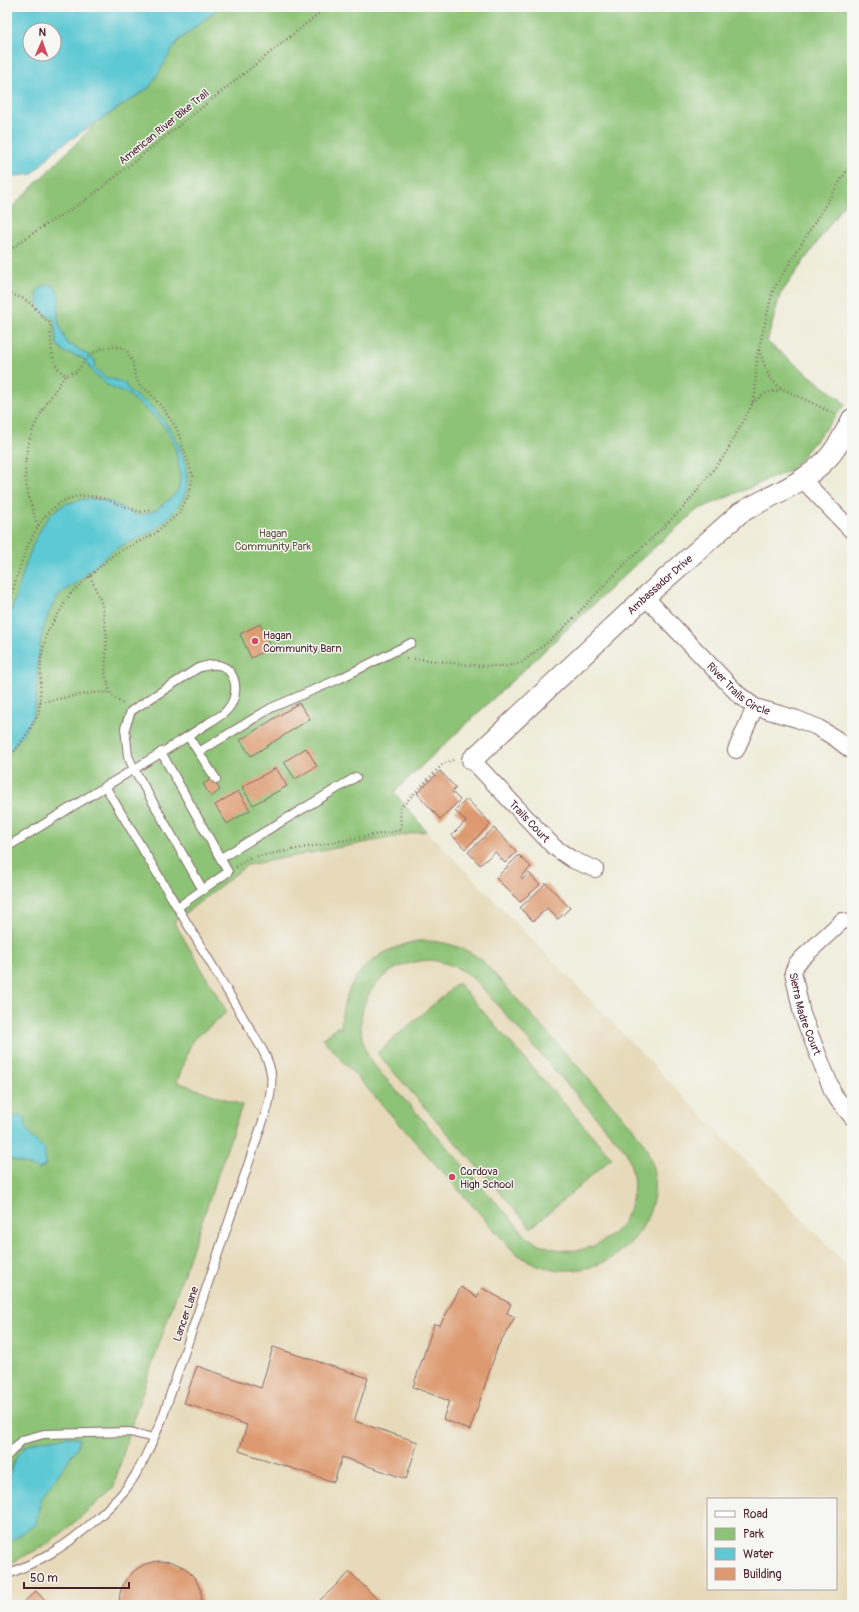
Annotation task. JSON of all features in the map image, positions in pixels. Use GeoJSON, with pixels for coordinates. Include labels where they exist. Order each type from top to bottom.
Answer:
{"type":"FeatureCollection","features":[{"type":"Feature","properties":{"kind":"street","name":"Ambassador Drive"},"geometry":{"type":"LineString","coordinates":[[472,760],[645,597],[740,513],[787,489],[827,460],[836,448],[851,420]]}},
{"type":"Feature","properties":{"kind":"street"},"geometry":{"type":"LineString","coordinates":[[802,479],[852,531]]}},
{"type":"Feature","properties":{"kind":"street","name":"River Trails Circle"},"geometry":{"type":"LineString","coordinates":[[645,597],[738,694],[755,707],[797,719],[817,727],[852,751]]}},
{"type":"Feature","properties":{"kind":"street"},"geometry":{"type":"LineString","coordinates":[[736,750],[755,707]]}},
{"type":"Feature","properties":{"kind":"street","name":"Trails Court"},"geometry":{"type":"LineString","coordinates":[[472,760],[554,848],[573,860],[595,869]]}},
{"type":"Feature","properties":{"kind":"street","name":"Sierra Madre Court"},"geometry":{"type":"LineString","coordinates":[[842,921],[797,963],[793,972],[802,1014],[814,1046],[834,1095],[852,1117]]}},
{"type":"Feature","properties":{"kind":"lane"},"geometry":{"type":"LineString","coordinates":[[199,752],[271,708],[339,679],[411,643]]}},
{"type":"Feature","properties":{"kind":"lane"},"geometry":{"type":"LineString","coordinates":[[7,847],[134,769],[161,752],[188,736],[226,712],[233,702],[236,692],[232,675],[226,668],[218,665],[208,665],[198,668],[131,711],[125,728],[128,756],[134,769],[203,890]]}},
{"type":"Feature","properties":{"kind":"lane"},"geometry":{"type":"LineString","coordinates":[[188,736],[216,779]]}},
{"type":"Feature","properties":{"kind":"lane"},"geometry":{"type":"LineString","coordinates":[[161,752],[228,872],[178,906]]}},
{"type":"Feature","properties":{"kind":"lane"},"geometry":{"type":"LineString","coordinates":[[221,858],[356,777]]}},
{"type":"Feature","properties":{"kind":"lane","name":"Lancer Lane"},"geometry":{"type":"LineString","coordinates":[[7,1575],[56,1550],[75,1536],[108,1508],[126,1489],[144,1459],[162,1419],[201,1304],[268,1106],[273,1078],[269,1062],[106,786]]}},
{"type":"Feature","properties":{"kind":"lane"},"geometry":{"type":"LineString","coordinates":[[7,1456],[22,1440],[44,1434],[130,1432],[153,1438]]}},
{"type":"Feature","properties":{"kind":"path","name":"American River Bike Trail"},"geometry":{"type":"LineString","coordinates":[[7,253],[33,232],[90,197],[327,7]]}},
{"type":"Feature","properties":{"kind":"path"},"geometry":{"type":"LineString","coordinates":[[383,657],[420,659],[479,666],[506,666],[521,663],[558,634],[624,564],[685,506],[724,456],[742,426],[755,395],[758,350],[773,290],[852,162]]}},
{"type":"Feature","properties":{"kind":"path"},"geometry":{"type":"LineString","coordinates":[[7,293],[23,298],[35,308],[41,318],[50,323],[50,346],[58,371],[66,375]]}},
{"type":"Feature","properties":{"kind":"path"},"geometry":{"type":"LineString","coordinates":[[7,759],[27,734],[38,714],[40,702],[41,657],[47,632],[71,593],[114,554],[153,535],[178,514],[189,495],[193,476],[177,430],[164,410],[149,392],[140,386],[134,373],[133,363],[126,349],[115,346],[100,349],[92,354],[82,364],[77,372],[66,375],[50,397],[37,419],[29,439],[24,470],[33,512],[39,525]]}},
{"type":"Feature","properties":{"kind":"path"},"geometry":{"type":"LineString","coordinates":[[758,350],[769,377],[783,389],[851,420]]}},
{"type":"Feature","properties":{"kind":"path"},"geometry":{"type":"LineString","coordinates":[[752,404],[766,393],[783,389]]}},
{"type":"Feature","properties":{"kind":"path"},"geometry":{"type":"LineString","coordinates":[[7,612],[30,542],[43,517],[51,510],[65,500],[77,496],[105,498],[140,512],[152,508]]}},
{"type":"Feature","properties":{"kind":"path"},"geometry":{"type":"LineString","coordinates":[[90,576],[102,604],[107,638],[105,673],[111,695],[131,711]]}},
{"type":"Feature","properties":{"kind":"path"},"geometry":{"type":"LineString","coordinates":[[40,702],[91,693],[111,692]]}},
{"type":"Feature","properties":{"kind":"path"},"geometry":{"type":"LineString","coordinates":[[228,872],[248,858],[401,830],[400,808],[443,764],[458,758],[472,760]]}},
{"type":"Feature","properties":{"kind":"shaded area","name":"Cordova High School"},"geometry":{"type":"Polygon","coordinates":[[[427,831],[852,1271],[852,1605],[7,1605],[7,1565],[50,1543],[68,1390],[192,1041],[227,1012],[174,922],[247,865],[427,831]]]}},
{"type":"Feature","properties":{"kind":"green space","name":"Hagan Community Park"},"geometry":{"type":"Polygon","coordinates":[[[220,7],[852,7],[852,193],[780,295],[767,342],[846,404],[791,470],[697,510],[648,553],[394,792],[426,831],[247,865],[174,922],[227,1012],[192,1041],[177,1082],[242,1105],[135,1414],[113,1489],[50,1543],[7,1565],[7,212],[177,42],[220,7]]]}},
{"type":"Feature","properties":{"kind":"green space"},"geometry":{"type":"Polygon","coordinates":[[[418,941],[444,943],[467,951],[482,960],[636,1132],[645,1146],[653,1168],[654,1191],[649,1213],[639,1232],[624,1248],[606,1261],[586,1268],[564,1270],[537,1265],[514,1252],[323,1039],[338,1026],[341,1029],[342,1012],[347,996],[353,982],[362,970],[373,960],[401,945],[418,941]],[[431,960],[411,963],[394,970],[380,980],[370,993],[363,1008],[361,1025],[363,1043],[371,1062],[527,1237],[551,1248],[574,1250],[594,1245],[612,1234],[625,1218],[632,1198],[633,1175],[625,1150],[477,982],[461,970],[438,961],[431,960]]]}},
{"type":"Feature","properties":{"kind":"green space"},"geometry":{"type":"Polygon","coordinates":[[[458,983],[612,1158],[531,1228],[377,1053],[458,983]]]}},
{"type":"Feature","properties":{"kind":"water"},"geometry":{"type":"Polygon","coordinates":[[[7,7],[220,7],[177,42],[150,87],[56,149],[32,174],[7,177],[7,7]]]}},
{"type":"Feature","properties":{"kind":"water"},"geometry":{"type":"Polygon","coordinates":[[[46,285],[53,285],[58,292],[59,322],[68,344],[76,347],[96,361],[94,367],[105,377],[125,383],[126,387],[131,392],[147,403],[163,419],[176,440],[185,462],[187,485],[183,499],[173,513],[161,525],[140,538],[111,552],[55,601],[42,633],[36,701],[31,720],[7,755],[7,624],[33,544],[44,523],[53,512],[65,504],[84,499],[97,499],[111,502],[137,515],[142,515],[156,510],[171,498],[179,489],[180,472],[174,443],[166,429],[154,416],[125,392],[121,392],[107,385],[95,375],[83,358],[64,352],[57,344],[54,319],[42,312],[38,302],[37,291],[46,285]]]}},
{"type":"Feature","properties":{"kind":"water"},"geometry":{"type":"Polygon","coordinates":[[[19,1116],[26,1118],[26,1128],[28,1132],[45,1149],[45,1166],[39,1169],[7,1158],[7,1120],[19,1116]]]}},
{"type":"Feature","properties":{"kind":"water"},"geometry":{"type":"Polygon","coordinates":[[[66,1437],[80,1439],[78,1446],[41,1499],[36,1524],[7,1544],[7,1489],[14,1462],[20,1451],[34,1442],[66,1437]]]}},
{"type":"Feature","properties":{"kind":"building","name":"Hagan Community Barn"},"geometry":{"type":"Polygon","coordinates":[[[260,624],[271,648],[251,658],[240,634],[260,624]]]}},
{"type":"Feature","properties":{"kind":"building"},"geometry":{"type":"Polygon","coordinates":[[[299,703],[310,719],[251,756],[240,740],[299,703]]]}},
{"type":"Feature","properties":{"kind":"building"},"geometry":{"type":"Polygon","coordinates":[[[306,748],[317,766],[295,779],[284,762],[306,748]]]}},
{"type":"Feature","properties":{"kind":"building"},"geometry":{"type":"Polygon","coordinates":[[[276,768],[287,786],[253,805],[242,787],[276,768]]]}},
{"type":"Feature","properties":{"kind":"building"},"geometry":{"type":"Polygon","coordinates":[[[440,771],[456,788],[452,792],[460,800],[440,819],[417,793],[440,771]]]}},
{"type":"Feature","properties":{"kind":"building"},"geometry":{"type":"Polygon","coordinates":[[[213,778],[220,790],[211,797],[203,784],[213,778]]]}},
{"type":"Feature","properties":{"kind":"building"},"geometry":{"type":"Polygon","coordinates":[[[238,791],[250,810],[227,824],[215,805],[238,791]]]}},
{"type":"Feature","properties":{"kind":"building"},"geometry":{"type":"Polygon","coordinates":[[[467,799],[491,824],[465,849],[452,835],[466,821],[455,811],[467,799]]]}},
{"type":"Feature","properties":{"kind":"building"},"geometry":{"type":"Polygon","coordinates":[[[494,828],[517,852],[505,863],[495,852],[480,865],[468,852],[494,828]]]}},
{"type":"Feature","properties":{"kind":"building"},"geometry":{"type":"Polygon","coordinates":[[[519,855],[531,867],[521,877],[523,879],[529,873],[540,885],[520,902],[496,878],[519,855]]]}},
{"type":"Feature","properties":{"kind":"building"},"geometry":{"type":"Polygon","coordinates":[[[546,883],[570,908],[558,919],[547,908],[533,921],[520,908],[546,883]]]}},
{"type":"Feature","properties":{"kind":"building"},"geometry":{"type":"Polygon","coordinates":[[[461,1287],[477,1297],[482,1288],[511,1304],[507,1313],[515,1317],[498,1346],[470,1430],[443,1419],[449,1401],[413,1387],[434,1324],[440,1325],[461,1287]]]}},
{"type":"Feature","properties":{"kind":"building"},"geometry":{"type":"Polygon","coordinates":[[[273,1347],[368,1378],[354,1421],[418,1442],[406,1479],[342,1457],[334,1482],[239,1451],[247,1425],[184,1403],[197,1366],[261,1388],[273,1347]]]}},
{"type":"Feature","properties":{"kind":"building"},"geometry":{"type":"Polygon","coordinates":[[[157,1561],[172,1562],[185,1568],[195,1578],[201,1591],[202,1605],[119,1605],[120,1593],[125,1581],[134,1571],[145,1564],[157,1561]]]}},
{"type":"Feature","properties":{"kind":"building"},"geometry":{"type":"Polygon","coordinates":[[[350,1572],[381,1603],[379,1605],[315,1605],[350,1572]]]}},
{"type":"Feature","properties":{"kind":"building"},"geometry":{"type":"Polygon","coordinates":[[[36,1591],[49,1605],[20,1605],[36,1591]]]}},
{"type":"Feature","properties":{"kind":"place","name":"Hagan Community Barn"},"geometry":{"type":"Point","coordinates":[255,641]}},
{"type":"Feature","properties":{"kind":"place","name":"Cordova High School"},"geometry":{"type":"Point","coordinates":[452,1177]}}]}
